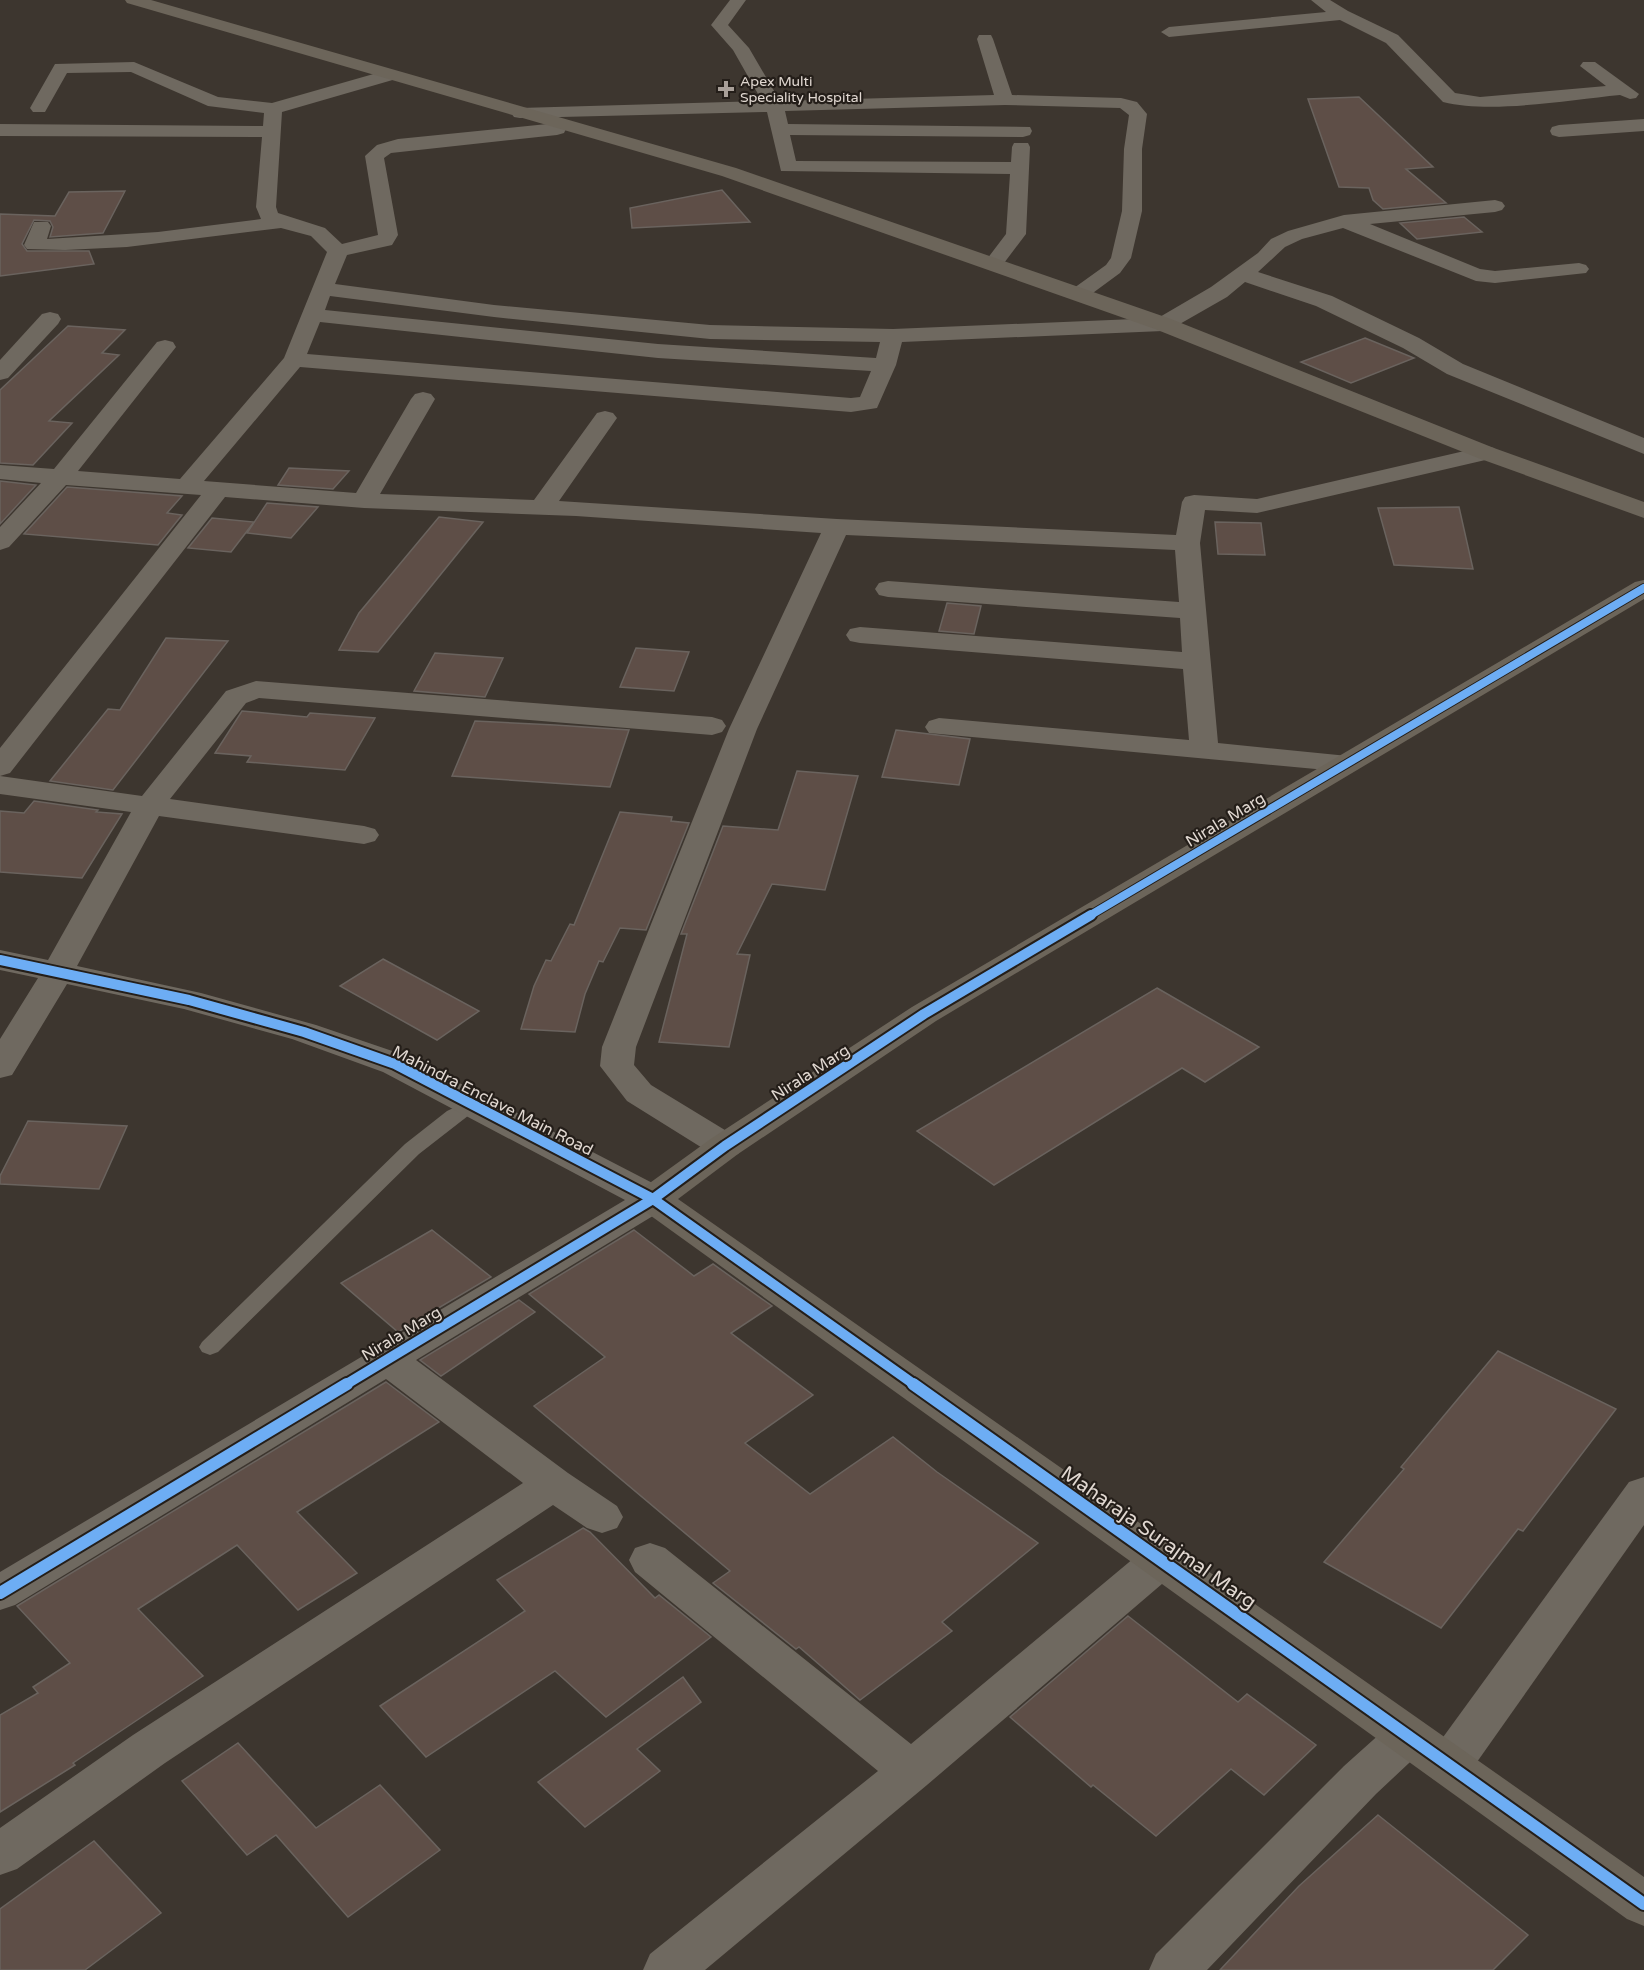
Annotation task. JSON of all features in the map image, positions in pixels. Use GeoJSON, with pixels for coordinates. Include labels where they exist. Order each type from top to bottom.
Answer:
{"type":"FeatureCollection","features":[{"type":"Feature","properties":{"kind":"street"},"geometry":{"type":"LineString","coordinates":[[133,0],[769,186],[1163,324],[1486,453],[1644,511]]}},
{"type":"Feature","properties":{"kind":"street"},"geometry":{"type":"LineString","coordinates":[[738,0],[719,25],[740,48],[776,107],[788,167],[782,180],[769,186]]}},
{"type":"Feature","properties":{"kind":"street"},"geometry":{"type":"LineString","coordinates":[[1319,0],[1342,15],[1392,39],[1449,98],[1458,101],[1480,102],[1622,90]]}},
{"type":"Feature","properties":{"kind":"street"},"geometry":{"type":"LineString","coordinates":[[1169,32],[1342,15]]}},
{"type":"Feature","properties":{"kind":"street"},"geometry":{"type":"LineString","coordinates":[[985,39],[1005,100]]}},
{"type":"Feature","properties":{"kind":"street"},"geometry":{"type":"LineString","coordinates":[[1588,66],[1644,103]]}},
{"type":"Feature","properties":{"kind":"street"},"geometry":{"type":"LineString","coordinates":[[39,108],[61,68],[134,67],[214,102],[273,109],[390,75]]}},
{"type":"Feature","properties":{"kind":"street"},"geometry":{"type":"LineString","coordinates":[[520,113],[1005,100],[1131,106],[1138,114],[1133,149],[1132,211],[1120,258],[1113,269],[1078,293]]}},
{"type":"Feature","properties":{"kind":"street"},"geometry":{"type":"LineString","coordinates":[[994,264],[1016,234],[1020,188],[1019,168],[1026,101]]}},
{"type":"Feature","properties":{"kind":"street"},"geometry":{"type":"LineString","coordinates":[[273,109],[266,207],[269,216],[318,232],[338,251]]}},
{"type":"Feature","properties":{"kind":"street"},"geometry":{"type":"LineString","coordinates":[[1559,131],[1644,125]]}},
{"type":"Feature","properties":{"kind":"street"},"geometry":{"type":"LineString","coordinates":[[338,251],[384,240],[388,235],[374,156],[384,149],[398,145],[571,128]]}},
{"type":"Feature","properties":{"kind":"street"},"geometry":{"type":"LineString","coordinates":[[780,129],[1023,131]]}},
{"type":"Feature","properties":{"kind":"street"},"geometry":{"type":"LineString","coordinates":[[0,130],[272,132]]}},
{"type":"Feature","properties":{"kind":"street"},"geometry":{"type":"LineString","coordinates":[[788,167],[1019,168]]}},
{"type":"Feature","properties":{"kind":"street"},"geometry":{"type":"LineString","coordinates":[[322,289],[494,310],[710,332],[893,336],[1163,324],[1219,292],[1265,257],[1278,243],[1295,235],[1344,221],[1495,206]]}},
{"type":"Feature","properties":{"kind":"street"},"geometry":{"type":"LineString","coordinates":[[1344,221],[1476,275],[1495,277],[1579,269]]}},
{"type":"Feature","properties":{"kind":"street"},"geometry":{"type":"LineString","coordinates":[[41,226],[34,245],[90,245],[182,238],[282,222]]}},
{"type":"Feature","properties":{"kind":"street"},"geometry":{"type":"LineString","coordinates":[[186,487],[294,360],[338,251]]}},
{"type":"Feature","properties":{"kind":"street"},"geometry":{"type":"LineString","coordinates":[[1242,274],[1324,301],[1411,343],[1455,369],[1644,447]]}},
{"type":"Feature","properties":{"kind":"street"},"geometry":{"type":"LineString","coordinates":[[312,315],[658,351],[885,365]]}},
{"type":"Feature","properties":{"kind":"street"},"geometry":{"type":"LineString","coordinates":[[0,373],[50,319]]}},
{"type":"Feature","properties":{"kind":"street"},"geometry":{"type":"LineString","coordinates":[[294,360],[851,405],[869,403],[885,365],[893,336]]}},
{"type":"Feature","properties":{"kind":"street"},"geometry":{"type":"LineString","coordinates":[[0,542],[60,477],[165,347]]}},
{"type":"Feature","properties":{"kind":"street"},"geometry":{"type":"LineString","coordinates":[[364,501],[423,399]]}},
{"type":"Feature","properties":{"kind":"street"},"geometry":{"type":"LineString","coordinates":[[541,508],[605,417]]}},
{"type":"Feature","properties":{"kind":"street"},"geometry":{"type":"LineString","coordinates":[[1204,751],[1187,543],[1194,502],[1257,506],[1486,453]]}},
{"type":"Feature","properties":{"kind":"street"},"geometry":{"type":"LineString","coordinates":[[0,472],[364,501],[541,508],[837,526],[1187,543]]}},
{"type":"Feature","properties":{"kind":"street"},"geometry":{"type":"LineString","coordinates":[[0,767],[218,490]]}},
{"type":"Feature","properties":{"kind":"street"},"geometry":{"type":"LineString","coordinates":[[725,1146],[639,1093],[617,1066],[619,1047],[743,729],[837,526]]}},
{"type":"Feature","properties":{"kind":"street","name":"Nirala Marg"},"geometry":{"type":"LineString","coordinates":[[0,1593],[653,1199],[725,1146],[924,1014],[1644,588]]}},
{"type":"Feature","properties":{"kind":"street"},"geometry":{"type":"LineString","coordinates":[[888,589],[1194,611]]}},
{"type":"Feature","properties":{"kind":"street"},"geometry":{"type":"LineString","coordinates":[[860,635],[1198,662]]}},
{"type":"Feature","properties":{"kind":"street"},"geometry":{"type":"LineString","coordinates":[[0,1067],[58,972],[150,805],[236,697],[256,689],[712,726]]}},
{"type":"Feature","properties":{"kind":"street"},"geometry":{"type":"LineString","coordinates":[[939,727],[1348,763]]}},
{"type":"Feature","properties":{"kind":"street"},"geometry":{"type":"LineString","coordinates":[[0,784],[364,835]]}},
{"type":"Feature","properties":{"kind":"street","name":"Mahindra Enclave Main Road"},"geometry":{"type":"LineString","coordinates":[[0,960],[189,1000],[304,1032],[394,1064],[653,1199]]}},
{"type":"Feature","properties":{"kind":"street","name":"Maharaja Surajmal Marg"},"geometry":{"type":"LineString","coordinates":[[653,1199],[1644,1904]]}},
{"type":"Feature","properties":{"kind":"street"},"geometry":{"type":"LineString","coordinates":[[387,1359],[553,1484],[602,1517]]}},
{"type":"Feature","properties":{"kind":"street"},"geometry":{"type":"LineString","coordinates":[[0,1854],[148,1749],[553,1484]]}},
{"type":"Feature","properties":{"kind":"street"},"geometry":{"type":"LineString","coordinates":[[1449,1765],[1644,1493]]}},
{"type":"Feature","properties":{"kind":"street"},"geometry":{"type":"LineString","coordinates":[[650,1560],[910,1771]]}},
{"type":"Feature","properties":{"kind":"street"},"geometry":{"type":"LineString","coordinates":[[668,1970],[1161,1560]]}},
{"type":"Feature","properties":{"kind":"street"},"geometry":{"type":"LineString","coordinates":[[1174,1970],[1408,1736]]}},
{"type":"Feature","properties":{"kind":"lane"},"geometry":{"type":"LineString","coordinates":[[210,1347],[411,1149],[454,1115],[472,1105]]}},
{"type":"Feature","properties":{"kind":"building"},"geometry":{"type":"Polygon","coordinates":[[[1359,97],[1433,167],[1406,169],[1446,203],[1383,209],[1373,200],[1369,188],[1339,187],[1308,99],[1359,97]]]}},
{"type":"Feature","properties":{"kind":"building"},"geometry":{"type":"Polygon","coordinates":[[[722,190],[750,222],[632,228],[630,208],[722,190]]]}},
{"type":"Feature","properties":{"kind":"building"},"geometry":{"type":"Polygon","coordinates":[[[125,191],[103,233],[50,237],[53,227],[50,221],[34,220],[22,244],[27,251],[89,251],[94,264],[0,276],[0,214],[55,216],[69,192],[125,191]]]}},
{"type":"Feature","properties":{"kind":"building"},"geometry":{"type":"Polygon","coordinates":[[[1464,217],[1482,232],[1417,239],[1400,223],[1464,217]]]}},
{"type":"Feature","properties":{"kind":"building"},"geometry":{"type":"Polygon","coordinates":[[[68,326],[125,330],[102,353],[119,355],[49,421],[72,423],[33,465],[0,463],[0,390],[68,326]]]}},
{"type":"Feature","properties":{"kind":"building"},"geometry":{"type":"Polygon","coordinates":[[[1365,338],[1414,358],[1351,383],[1301,362],[1365,338]]]}},
{"type":"Feature","properties":{"kind":"building"},"geometry":{"type":"Polygon","coordinates":[[[289,468],[349,471],[333,489],[278,485],[289,468]]]}},
{"type":"Feature","properties":{"kind":"building"},"geometry":{"type":"Polygon","coordinates":[[[0,481],[36,485],[0,524],[0,481]]]}},
{"type":"Feature","properties":{"kind":"building"},"geometry":{"type":"Polygon","coordinates":[[[67,487],[182,496],[167,513],[182,515],[158,545],[24,534],[67,487]]]}},
{"type":"Feature","properties":{"kind":"building"},"geometry":{"type":"Polygon","coordinates":[[[267,503],[318,507],[291,538],[247,533],[267,503]]]}},
{"type":"Feature","properties":{"kind":"building"},"geometry":{"type":"Polygon","coordinates":[[[1459,507],[1473,569],[1394,565],[1378,508],[1459,507]]]}},
{"type":"Feature","properties":{"kind":"building"},"geometry":{"type":"Polygon","coordinates":[[[439,517],[483,522],[378,652],[339,650],[359,613],[439,517]]]}},
{"type":"Feature","properties":{"kind":"building"},"geometry":{"type":"Polygon","coordinates":[[[212,518],[254,522],[231,552],[188,548],[212,518]]]}},
{"type":"Feature","properties":{"kind":"building"},"geometry":{"type":"Polygon","coordinates":[[[1215,522],[1261,523],[1265,555],[1218,554],[1215,522]]]}},
{"type":"Feature","properties":{"kind":"building"},"geometry":{"type":"Polygon","coordinates":[[[947,603],[981,606],[974,634],[939,631],[947,603]]]}},
{"type":"Feature","properties":{"kind":"building"},"geometry":{"type":"Polygon","coordinates":[[[166,638],[228,641],[113,790],[50,781],[108,709],[120,710],[166,638]]]}},
{"type":"Feature","properties":{"kind":"building"},"geometry":{"type":"Polygon","coordinates":[[[636,648],[689,652],[674,691],[620,687],[636,648]]]}},
{"type":"Feature","properties":{"kind":"building"},"geometry":{"type":"Polygon","coordinates":[[[435,653],[503,658],[485,697],[414,691],[435,653]]]}},
{"type":"Feature","properties":{"kind":"building"},"geometry":{"type":"Polygon","coordinates":[[[242,711],[307,717],[310,713],[375,718],[345,770],[247,762],[251,756],[215,753],[242,711]]]}},
{"type":"Feature","properties":{"kind":"building"},"geometry":{"type":"Polygon","coordinates":[[[475,721],[629,730],[610,787],[452,776],[475,721]]]}},
{"type":"Feature","properties":{"kind":"building"},"geometry":{"type":"Polygon","coordinates":[[[896,730],[970,739],[959,785],[882,777],[896,730]]]}},
{"type":"Feature","properties":{"kind":"building"},"geometry":{"type":"Polygon","coordinates":[[[797,771],[858,776],[825,890],[772,884],[737,954],[750,955],[729,1047],[659,1042],[687,934],[681,934],[723,826],[778,830],[797,771]]]}},
{"type":"Feature","properties":{"kind":"building"},"geometry":{"type":"Polygon","coordinates":[[[34,801],[98,810],[96,812],[122,814],[82,878],[0,872],[0,811],[24,813],[34,801]]]}},
{"type":"Feature","properties":{"kind":"building"},"geometry":{"type":"Polygon","coordinates":[[[620,812],[672,817],[671,821],[689,823],[646,930],[620,928],[603,962],[599,961],[585,994],[575,1032],[521,1029],[534,986],[546,960],[551,961],[570,924],[574,925],[620,812]]]}},
{"type":"Feature","properties":{"kind":"building"},"geometry":{"type":"Polygon","coordinates":[[[383,959],[479,1011],[437,1040],[340,986],[383,959]]]}},
{"type":"Feature","properties":{"kind":"building"},"geometry":{"type":"Polygon","coordinates":[[[1157,988],[1259,1047],[1205,1082],[1182,1068],[994,1185],[917,1131],[1157,988]]]}},
{"type":"Feature","properties":{"kind":"building"},"geometry":{"type":"Polygon","coordinates":[[[28,1121],[127,1126],[99,1189],[0,1184],[0,1176],[28,1121]]]}},
{"type":"Feature","properties":{"kind":"building"},"geometry":{"type":"Polygon","coordinates":[[[432,1230],[491,1277],[398,1332],[341,1283],[432,1230]]]}},
{"type":"Feature","properties":{"kind":"building"},"geometry":{"type":"Polygon","coordinates":[[[634,1230],[694,1276],[713,1264],[772,1306],[731,1333],[813,1395],[745,1443],[810,1494],[893,1437],[937,1472],[1038,1543],[942,1622],[952,1631],[860,1700],[799,1647],[796,1649],[713,1583],[730,1571],[534,1406],[605,1357],[529,1294],[634,1230]]]}},
{"type":"Feature","properties":{"kind":"building"},"geometry":{"type":"Polygon","coordinates":[[[519,1300],[535,1312],[441,1376],[420,1360],[519,1300]]]}},
{"type":"Feature","properties":{"kind":"building"},"geometry":{"type":"Polygon","coordinates":[[[1498,1351],[1616,1409],[1523,1531],[1518,1529],[1441,1628],[1324,1562],[1404,1469],[1401,1467],[1498,1351]]]}},
{"type":"Feature","properties":{"kind":"building"},"geometry":{"type":"Polygon","coordinates":[[[386,1382],[439,1422],[297,1512],[357,1573],[298,1610],[237,1545],[138,1609],[203,1676],[73,1763],[75,1765],[0,1812],[0,1715],[38,1693],[33,1687],[70,1663],[17,1606],[386,1382]]]}},
{"type":"Feature","properties":{"kind":"building"},"geometry":{"type":"Polygon","coordinates":[[[583,1528],[590,1532],[655,1598],[659,1595],[711,1637],[606,1717],[555,1671],[426,1757],[380,1706],[525,1611],[497,1580],[583,1528]]]}},
{"type":"Feature","properties":{"kind":"building"},"geometry":{"type":"Polygon","coordinates":[[[1128,1616],[1238,1702],[1247,1694],[1316,1745],[1264,1795],[1231,1769],[1156,1836],[1093,1785],[1091,1787],[1010,1717],[1128,1616]]]}},
{"type":"Feature","properties":{"kind":"building"},"geometry":{"type":"Polygon","coordinates":[[[683,1677],[701,1702],[637,1749],[660,1771],[585,1827],[538,1782],[683,1677]]]}},
{"type":"Feature","properties":{"kind":"building"},"geometry":{"type":"Polygon","coordinates":[[[238,1743],[316,1828],[380,1785],[440,1850],[348,1917],[276,1835],[247,1855],[182,1781],[238,1743]]]}},
{"type":"Feature","properties":{"kind":"building"},"geometry":{"type":"Polygon","coordinates":[[[1378,1815],[1528,1935],[1493,1970],[1220,1970],[1299,1886],[1378,1815]]]}},
{"type":"Feature","properties":{"kind":"building"},"geometry":{"type":"Polygon","coordinates":[[[94,1841],[161,1913],[85,1970],[0,1970],[0,1909],[94,1841]]]}},
{"type":"Feature","properties":{"kind":"cycle path"},"geometry":{"type":"LineString","coordinates":[[0,1593],[653,1199],[725,1146],[924,1014],[1644,588]]}},
{"type":"Feature","properties":{"kind":"cycle path"},"geometry":{"type":"LineString","coordinates":[[0,960],[189,1000],[304,1032],[395,1064],[653,1199],[1644,1904]]}},
{"type":"Feature","properties":{"kind":"place","name":"Apex Multi Speciality Hospital"},"geometry":{"type":"Point","coordinates":[726,89]}}]}
